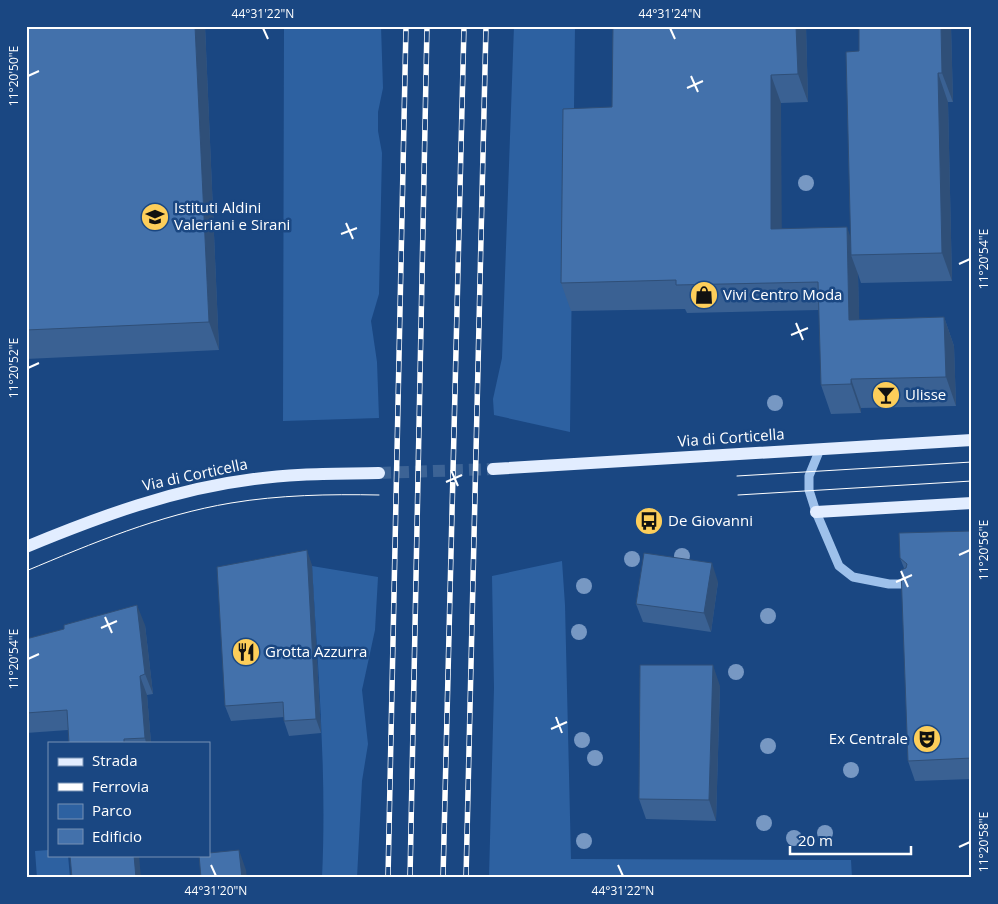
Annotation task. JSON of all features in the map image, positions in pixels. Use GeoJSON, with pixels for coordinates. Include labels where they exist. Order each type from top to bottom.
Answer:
{"type":"FeatureCollection","features":[{"type":"Feature","properties":{"kind":"main road","name":"Via di Corticella"},"geometry":{"type":"LineString","coordinates":[[493,469],[972,440]]}},
{"type":"Feature","properties":{"kind":"main road","name":"Via di Corticella"},"geometry":{"type":"LineString","coordinates":[[26,547],[128,507],[195,489],[275,476],[379,473]]}},
{"type":"Feature","properties":{"kind":"main road"},"geometry":{"type":"LineString","coordinates":[[816,512],[972,504]]}},
{"type":"Feature","properties":{"kind":"lane"},"geometry":{"type":"LineString","coordinates":[[820,449],[808,476],[810,490],[816,512],[839,566],[853,577],[889,584],[908,584]]}},
{"type":"Feature","properties":{"kind":"green space"},"geometry":{"type":"Polygon","coordinates":[[[284,26],[381,26],[383,88],[378,112],[378,131],[382,153],[379,294],[371,321],[377,362],[379,418],[283,421],[284,26]]]}},
{"type":"Feature","properties":{"kind":"green space"},"geometry":{"type":"Polygon","coordinates":[[[514,26],[575,26],[570,432],[494,415],[493,399],[502,358],[514,26]]]}},
{"type":"Feature","properties":{"kind":"green space"},"geometry":{"type":"Polygon","coordinates":[[[562,561],[565,605],[571,859],[851,860],[852,878],[489,878],[494,688],[492,576],[562,561]]]}},
{"type":"Feature","properties":{"kind":"green space"},"geometry":{"type":"Polygon","coordinates":[[[312,566],[378,577],[375,630],[362,690],[368,744],[362,781],[357,878],[322,878],[323,761],[312,566]]]}},
{"type":"Feature","properties":{"kind":"green space"},"geometry":{"type":"Polygon","coordinates":[[[48,850],[48,856],[68,856],[70,878],[37,878],[35,851],[48,850]]]}},
{"type":"Feature","properties":{"kind":"building"},"geometry":{"type":"Polygon","coordinates":[[[26,26],[195,26],[209,322],[26,330],[26,26]]]}},
{"type":"Feature","properties":{"kind":"building"},"geometry":{"type":"Polygon","coordinates":[[[613,26],[796,26],[798,74],[771,75],[771,229],[847,227],[849,320],[944,317],[946,377],[851,379],[851,384],[821,385],[818,282],[676,285],[676,280],[561,283],[563,109],[612,107],[613,26]]]}},
{"type":"Feature","properties":{"kind":"building"},"geometry":{"type":"Polygon","coordinates":[[[859,26],[941,26],[942,73],[938,73],[942,253],[851,255],[846,52],[859,51],[859,26]]]}},
{"type":"Feature","properties":{"kind":"building"},"geometry":{"type":"Polygon","coordinates":[[[972,531],[972,758],[908,761],[901,570],[906,568],[907,564],[900,558],[899,533],[972,531]]]}},
{"type":"Feature","properties":{"kind":"building"},"geometry":{"type":"Polygon","coordinates":[[[307,550],[316,719],[284,721],[283,702],[225,706],[217,567],[307,550]]]}},
{"type":"Feature","properties":{"kind":"building"},"geometry":{"type":"Polygon","coordinates":[[[644,553],[712,563],[704,613],[636,604],[644,553]]]}},
{"type":"Feature","properties":{"kind":"building"},"geometry":{"type":"Polygon","coordinates":[[[137,605],[145,674],[140,676],[145,738],[124,739],[124,742],[69,742],[67,710],[26,713],[26,639],[64,629],[64,625],[137,605]]]}},
{"type":"Feature","properties":{"kind":"building"},"geometry":{"type":"Polygon","coordinates":[[[640,665],[713,665],[709,800],[639,799],[640,665]]]}},
{"type":"Feature","properties":{"kind":"building"},"geometry":{"type":"Polygon","coordinates":[[[239,850],[242,878],[201,878],[199,856],[210,856],[210,853],[239,850]]]}},
{"type":"Feature","properties":{"kind":"building"},"geometry":{"type":"Polygon","coordinates":[[[70,856],[134,856],[136,878],[72,878],[70,856]]]}},
{"type":"Feature","properties":{"kind":"tunnel"},"geometry":{"type":"LineString","coordinates":[[379,473],[493,469]]}},
{"type":"Feature","properties":{"kind":"tram line"},"geometry":{"type":"LineString","coordinates":[[737,476],[972,462]]}},
{"type":"Feature","properties":{"kind":"tram line"},"geometry":{"type":"LineString","coordinates":[[738,495],[972,481]]}},
{"type":"Feature","properties":{"kind":"tram line"},"geometry":{"type":"LineString","coordinates":[[26,571],[152,522],[204,508],[249,500],[286,497],[379,495]]}},
{"type":"Feature","properties":{"kind":"railway"},"geometry":{"type":"LineString","coordinates":[[388,878],[406,26]]}},
{"type":"Feature","properties":{"kind":"railway"},"geometry":{"type":"LineString","coordinates":[[410,878],[427,26]]}},
{"type":"Feature","properties":{"kind":"railway"},"geometry":{"type":"LineString","coordinates":[[443,878],[464,26]]}},
{"type":"Feature","properties":{"kind":"railway"},"geometry":{"type":"LineString","coordinates":[[466,878],[486,26]]}},
{"type":"Feature","properties":{"kind":"place","name":"Istituti Aldini Valeriani e Sirani"},"geometry":{"type":"Point","coordinates":[155,217]}},
{"type":"Feature","properties":{"kind":"place","name":"Vivi Centro Moda"},"geometry":{"type":"Point","coordinates":[704,295]}},
{"type":"Feature","properties":{"kind":"place","name":"Ulisse"},"geometry":{"type":"Point","coordinates":[886,395]}},
{"type":"Feature","properties":{"kind":"place","name":"De Giovanni"},"geometry":{"type":"Point","coordinates":[649,521]}},
{"type":"Feature","properties":{"kind":"place","name":"Grotta Azzurra"},"geometry":{"type":"Point","coordinates":[246,652]}},
{"type":"Feature","properties":{"kind":"place","name":"Ex Centrale"},"geometry":{"type":"Point","coordinates":[927,739]}}]}
